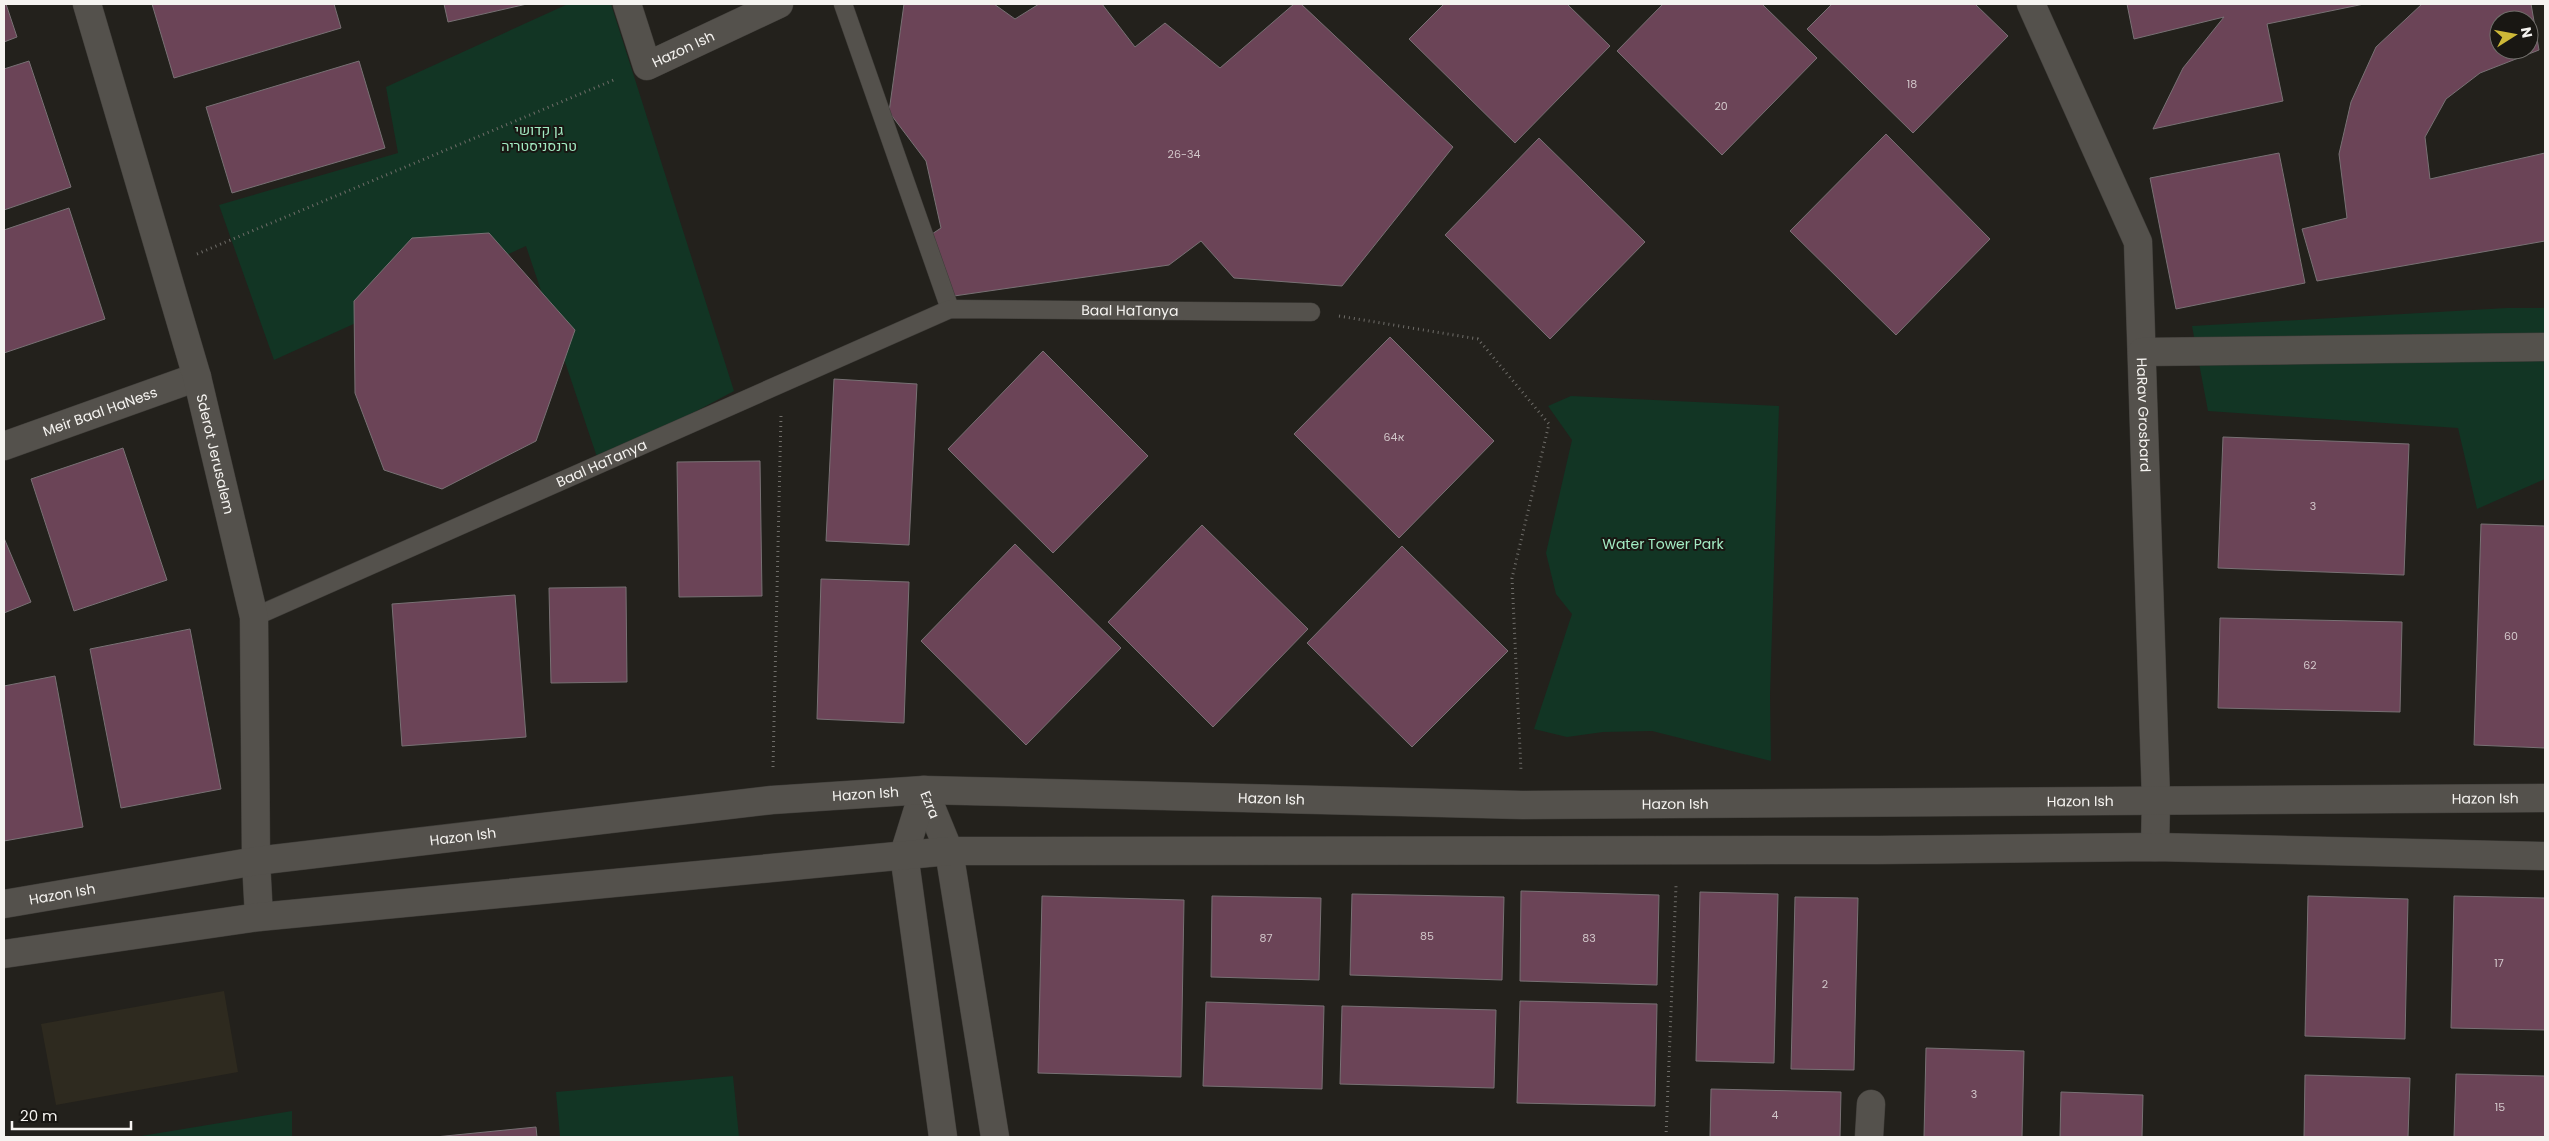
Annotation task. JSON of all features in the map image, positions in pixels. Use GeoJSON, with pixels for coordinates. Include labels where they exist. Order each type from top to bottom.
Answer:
{"type":"FeatureCollection","features":[{"type":"Feature","properties":{"kind":"street","name":"Sderot Jerusalem"},"geometry":{"type":"LineString","coordinates":[[87,4],[197,377],[254,617],[256,861],[259,917]]}},
{"type":"Feature","properties":{"kind":"street","name":"Hazon Ish"},"geometry":{"type":"LineString","coordinates":[[627,4],[647,66],[779,4]]}},
{"type":"Feature","properties":{"kind":"street","name":"HaRav Grosbard"},"geometry":{"type":"LineString","coordinates":[[2031,4],[2138,242],[2156,800],[2155,848]]}},
{"type":"Feature","properties":{"kind":"street"},"geometry":{"type":"LineString","coordinates":[[2142,352],[2545,347]]}},
{"type":"Feature","properties":{"kind":"street","name":"Meir Baal HaNess"},"geometry":{"type":"LineString","coordinates":[[4,446],[197,377]]}},
{"type":"Feature","properties":{"kind":"street","name":"Hazon Ish"},"geometry":{"type":"LineString","coordinates":[[4,904],[256,861],[772,800],[924,790],[1522,805],[2545,798]]}},
{"type":"Feature","properties":{"kind":"street","name":"Ezra"},"geometry":{"type":"LineString","coordinates":[[924,790],[949,851],[995,1137]]}},
{"type":"Feature","properties":{"kind":"street","name":"Ezra"},"geometry":{"type":"LineString","coordinates":[[924,790],[904,854],[944,1137]]}},
{"type":"Feature","properties":{"kind":"street"},"geometry":{"type":"LineString","coordinates":[[4,954],[259,917],[949,851],[1677,851],[2155,848],[2545,856]]}},
{"type":"Feature","properties":{"kind":"street"},"geometry":{"type":"LineString","coordinates":[[1869,1137],[1871,1104]]}},
{"type":"Feature","properties":{"kind":"lane"},"geometry":{"type":"LineString","coordinates":[[842,4],[950,309]]}},
{"type":"Feature","properties":{"kind":"lane","name":"Baal HaTanya"},"geometry":{"type":"LineString","coordinates":[[254,617],[950,309],[1311,312]]}},
{"type":"Feature","properties":{"kind":"path"},"geometry":{"type":"LineString","coordinates":[[164,267],[647,66]]}},
{"type":"Feature","properties":{"kind":"path"},"geometry":{"type":"LineString","coordinates":[[1311,312],[1478,339],[1550,424],[1512,578],[1522,805]]}},
{"type":"Feature","properties":{"kind":"path"},"geometry":{"type":"LineString","coordinates":[[772,800],[782,384]]}},
{"type":"Feature","properties":{"kind":"path"},"geometry":{"type":"LineString","coordinates":[[1666,1137],[1677,851]]}},
{"type":"Feature","properties":{"kind":"shaded area"},"geometry":{"type":"Polygon","coordinates":[[[224,991],[238,1072],[56,1105],[41,1024],[224,991]]]}},
{"type":"Feature","properties":{"kind":"green space","name":"גן קדושי טרנסניסטריה"},"geometry":{"type":"Polygon","coordinates":[[[568,4],[611,4],[734,391],[599,463],[526,246],[274,360],[219,205],[398,153],[386,87],[568,4]]]}},
{"type":"Feature","properties":{"kind":"green space"},"geometry":{"type":"Polygon","coordinates":[[[2507,308],[2545,308],[2545,479],[2477,509],[2458,428],[2208,411],[2192,326],[2507,308]]]}},
{"type":"Feature","properties":{"kind":"green space","name":"Water Tower Park"},"geometry":{"type":"Polygon","coordinates":[[[1571,396],[1779,406],[1770,695],[1771,761],[1652,731],[1603,732],[1567,737],[1534,729],[1572,614],[1556,594],[1546,553],[1572,440],[1548,406],[1571,396]]]}},
{"type":"Feature","properties":{"kind":"green space"},"geometry":{"type":"Polygon","coordinates":[[[733,1076],[739,1137],[560,1137],[556,1092],[733,1076]]]}},
{"type":"Feature","properties":{"kind":"green space"},"geometry":{"type":"Polygon","coordinates":[[[292,1111],[292,1137],[135,1137],[292,1111]]]}},
{"type":"Feature","properties":{"kind":"building"},"geometry":{"type":"Polygon","coordinates":[[[4,4],[6,4],[17,37],[4,42],[4,4]]]}},
{"type":"Feature","properties":{"kind":"building"},"geometry":{"type":"Polygon","coordinates":[[[152,4],[334,4],[341,28],[174,78],[152,4]]]}},
{"type":"Feature","properties":{"kind":"building"},"geometry":{"type":"Polygon","coordinates":[[[444,4],[527,4],[448,22],[444,4]]]}},
{"type":"Feature","properties":{"kind":"building"},"geometry":{"type":"Polygon","coordinates":[[[904,4],[994,4],[1015,19],[1039,4],[1102,4],[1135,47],[1165,23],[1220,68],[1294,4],[1301,4],[1453,147],[1342,286],[1234,278],[1201,241],[1169,265],[954,296],[932,234],[941,228],[926,161],[889,112],[904,4]]]}},
{"type":"Feature","properties":{"kind":"building"},"geometry":{"type":"Polygon","coordinates":[[[1444,4],[1567,4],[1610,46],[1515,143],[1409,39],[1444,4]]]}},
{"type":"Feature","properties":{"kind":"building"},"geometry":{"type":"Polygon","coordinates":[[[1663,4],[1762,4],[1817,58],[1722,155],[1617,51],[1663,4]]]}},
{"type":"Feature","properties":{"kind":"building"},"geometry":{"type":"Polygon","coordinates":[[[1832,4],[1975,4],[2008,36],[1913,133],[1807,29],[1832,4]]]}},
{"type":"Feature","properties":{"kind":"building"},"geometry":{"type":"Polygon","coordinates":[[[2127,4],[2364,4],[2267,24],[2283,101],[2153,129],[2183,68],[2224,17],[2134,39],[2127,4]]]}},
{"type":"Feature","properties":{"kind":"building"},"geometry":{"type":"Polygon","coordinates":[[[2422,4],[2531,4],[2532,10],[2489,10],[2489,60],[2513,60],[2480,73],[2446,99],[2425,137],[2430,179],[2545,153],[2545,241],[2317,281],[2302,229],[2347,218],[2339,154],[2351,102],[2376,47],[2422,4]]]}},
{"type":"Feature","properties":{"kind":"building"},"geometry":{"type":"Polygon","coordinates":[[[29,61],[71,187],[4,210],[4,69],[29,61]]]}},
{"type":"Feature","properties":{"kind":"building"},"geometry":{"type":"Polygon","coordinates":[[[359,61],[385,148],[232,193],[206,107],[359,61]]]}},
{"type":"Feature","properties":{"kind":"building"},"geometry":{"type":"Polygon","coordinates":[[[1886,134],[1990,239],[1896,335],[1790,231],[1886,134]]]}},
{"type":"Feature","properties":{"kind":"building"},"geometry":{"type":"Polygon","coordinates":[[[1539,138],[1645,242],[1550,339],[1445,235],[1539,138]]]}},
{"type":"Feature","properties":{"kind":"building"},"geometry":{"type":"Polygon","coordinates":[[[2279,153],[2305,283],[2176,309],[2150,178],[2279,153]]]}},
{"type":"Feature","properties":{"kind":"building"},"geometry":{"type":"Polygon","coordinates":[[[69,208],[105,319],[4,353],[4,230],[69,208]]]}},
{"type":"Feature","properties":{"kind":"building"},"geometry":{"type":"Polygon","coordinates":[[[489,233],[575,330],[536,441],[442,489],[384,470],[355,393],[354,301],[412,238],[489,233]]]}},
{"type":"Feature","properties":{"kind":"building"},"geometry":{"type":"Polygon","coordinates":[[[1390,337],[1494,441],[1399,538],[1294,434],[1390,337]]]}},
{"type":"Feature","properties":{"kind":"building"},"geometry":{"type":"Polygon","coordinates":[[[1043,351],[1148,456],[1053,553],[948,449],[1043,351]]]}},
{"type":"Feature","properties":{"kind":"building"},"geometry":{"type":"Polygon","coordinates":[[[834,379],[917,384],[909,545],[826,541],[834,379]]]}},
{"type":"Feature","properties":{"kind":"building"},"geometry":{"type":"Polygon","coordinates":[[[2223,437],[2409,444],[2404,575],[2218,568],[2223,437]]]}},
{"type":"Feature","properties":{"kind":"building"},"geometry":{"type":"Polygon","coordinates":[[[123,448],[167,580],[74,611],[31,479],[123,448]]]}},
{"type":"Feature","properties":{"kind":"building"},"geometry":{"type":"Polygon","coordinates":[[[760,461],[762,596],[679,597],[677,462],[760,461]]]}},
{"type":"Feature","properties":{"kind":"building"},"geometry":{"type":"Polygon","coordinates":[[[2481,524],[2545,526],[2545,748],[2474,745],[2481,524]]]}},
{"type":"Feature","properties":{"kind":"building"},"geometry":{"type":"Polygon","coordinates":[[[1202,525],[1308,629],[1213,727],[1108,622],[1202,525]]]}},
{"type":"Feature","properties":{"kind":"building"},"geometry":{"type":"Polygon","coordinates":[[[4,538],[31,602],[4,613],[4,538]]]}},
{"type":"Feature","properties":{"kind":"building"},"geometry":{"type":"Polygon","coordinates":[[[1015,544],[1121,648],[1026,745],[921,641],[1015,544]]]}},
{"type":"Feature","properties":{"kind":"building"},"geometry":{"type":"Polygon","coordinates":[[[1402,546],[1508,651],[1412,747],[1307,643],[1402,546]]]}},
{"type":"Feature","properties":{"kind":"building"},"geometry":{"type":"Polygon","coordinates":[[[821,579],[909,582],[904,723],[817,719],[821,579]]]}},
{"type":"Feature","properties":{"kind":"building"},"geometry":{"type":"Polygon","coordinates":[[[626,587],[627,682],[551,683],[549,588],[626,587]]]}},
{"type":"Feature","properties":{"kind":"building"},"geometry":{"type":"Polygon","coordinates":[[[515,595],[526,737],[402,746],[392,604],[515,595]]]}},
{"type":"Feature","properties":{"kind":"building"},"geometry":{"type":"Polygon","coordinates":[[[2220,618],[2402,622],[2400,712],[2218,708],[2220,618]]]}},
{"type":"Feature","properties":{"kind":"building"},"geometry":{"type":"Polygon","coordinates":[[[190,629],[221,789],[121,808],[90,649],[190,629]]]}},
{"type":"Feature","properties":{"kind":"building"},"geometry":{"type":"Polygon","coordinates":[[[55,676],[83,827],[4,841],[4,686],[55,676]]]}},
{"type":"Feature","properties":{"kind":"building"},"geometry":{"type":"Polygon","coordinates":[[[1521,891],[1659,895],[1657,985],[1520,981],[1521,891]]]}},
{"type":"Feature","properties":{"kind":"building"},"geometry":{"type":"Polygon","coordinates":[[[1700,892],[1778,894],[1774,1063],[1696,1061],[1700,892]]]}},
{"type":"Feature","properties":{"kind":"building"},"geometry":{"type":"Polygon","coordinates":[[[1352,894],[1504,897],[1502,980],[1350,975],[1352,894]]]}},
{"type":"Feature","properties":{"kind":"building"},"geometry":{"type":"Polygon","coordinates":[[[1042,896],[1184,900],[1181,1077],[1038,1073],[1042,896]]]}},
{"type":"Feature","properties":{"kind":"building"},"geometry":{"type":"Polygon","coordinates":[[[1212,896],[1321,898],[1319,980],[1211,977],[1212,896]]]}},
{"type":"Feature","properties":{"kind":"building"},"geometry":{"type":"Polygon","coordinates":[[[2308,896],[2408,899],[2405,1039],[2305,1036],[2308,896]]]}},
{"type":"Feature","properties":{"kind":"building"},"geometry":{"type":"Polygon","coordinates":[[[2454,896],[2545,898],[2545,1030],[2451,1028],[2454,896]]]}},
{"type":"Feature","properties":{"kind":"building"},"geometry":{"type":"Polygon","coordinates":[[[1795,897],[1858,898],[1854,1070],[1791,1069],[1795,897]]]}},
{"type":"Feature","properties":{"kind":"building"},"geometry":{"type":"Polygon","coordinates":[[[1520,1001],[1657,1004],[1655,1106],[1517,1103],[1520,1001]]]}},
{"type":"Feature","properties":{"kind":"building"},"geometry":{"type":"Polygon","coordinates":[[[1206,1002],[1324,1006],[1322,1089],[1203,1086],[1206,1002]]]}},
{"type":"Feature","properties":{"kind":"building"},"geometry":{"type":"Polygon","coordinates":[[[1342,1006],[1496,1010],[1494,1088],[1340,1084],[1342,1006]]]}},
{"type":"Feature","properties":{"kind":"building"},"geometry":{"type":"Polygon","coordinates":[[[1926,1048],[2024,1051],[2022,1137],[1924,1137],[1926,1048]]]}},
{"type":"Feature","properties":{"kind":"building"},"geometry":{"type":"Polygon","coordinates":[[[2456,1074],[2545,1076],[2545,1137],[2454,1137],[2456,1074]]]}},
{"type":"Feature","properties":{"kind":"building"},"geometry":{"type":"Polygon","coordinates":[[[2305,1075],[2410,1078],[2408,1137],[2304,1137],[2305,1075]]]}},
{"type":"Feature","properties":{"kind":"building"},"geometry":{"type":"Polygon","coordinates":[[[1711,1089],[1841,1092],[1840,1137],[1710,1137],[1711,1089]]]}},
{"type":"Feature","properties":{"kind":"building"},"geometry":{"type":"Polygon","coordinates":[[[2061,1092],[2143,1095],[2142,1137],[2060,1137],[2061,1092]]]}},
{"type":"Feature","properties":{"kind":"building"},"geometry":{"type":"Polygon","coordinates":[[[536,1127],[537,1137],[435,1137],[536,1127]]]}}]}
